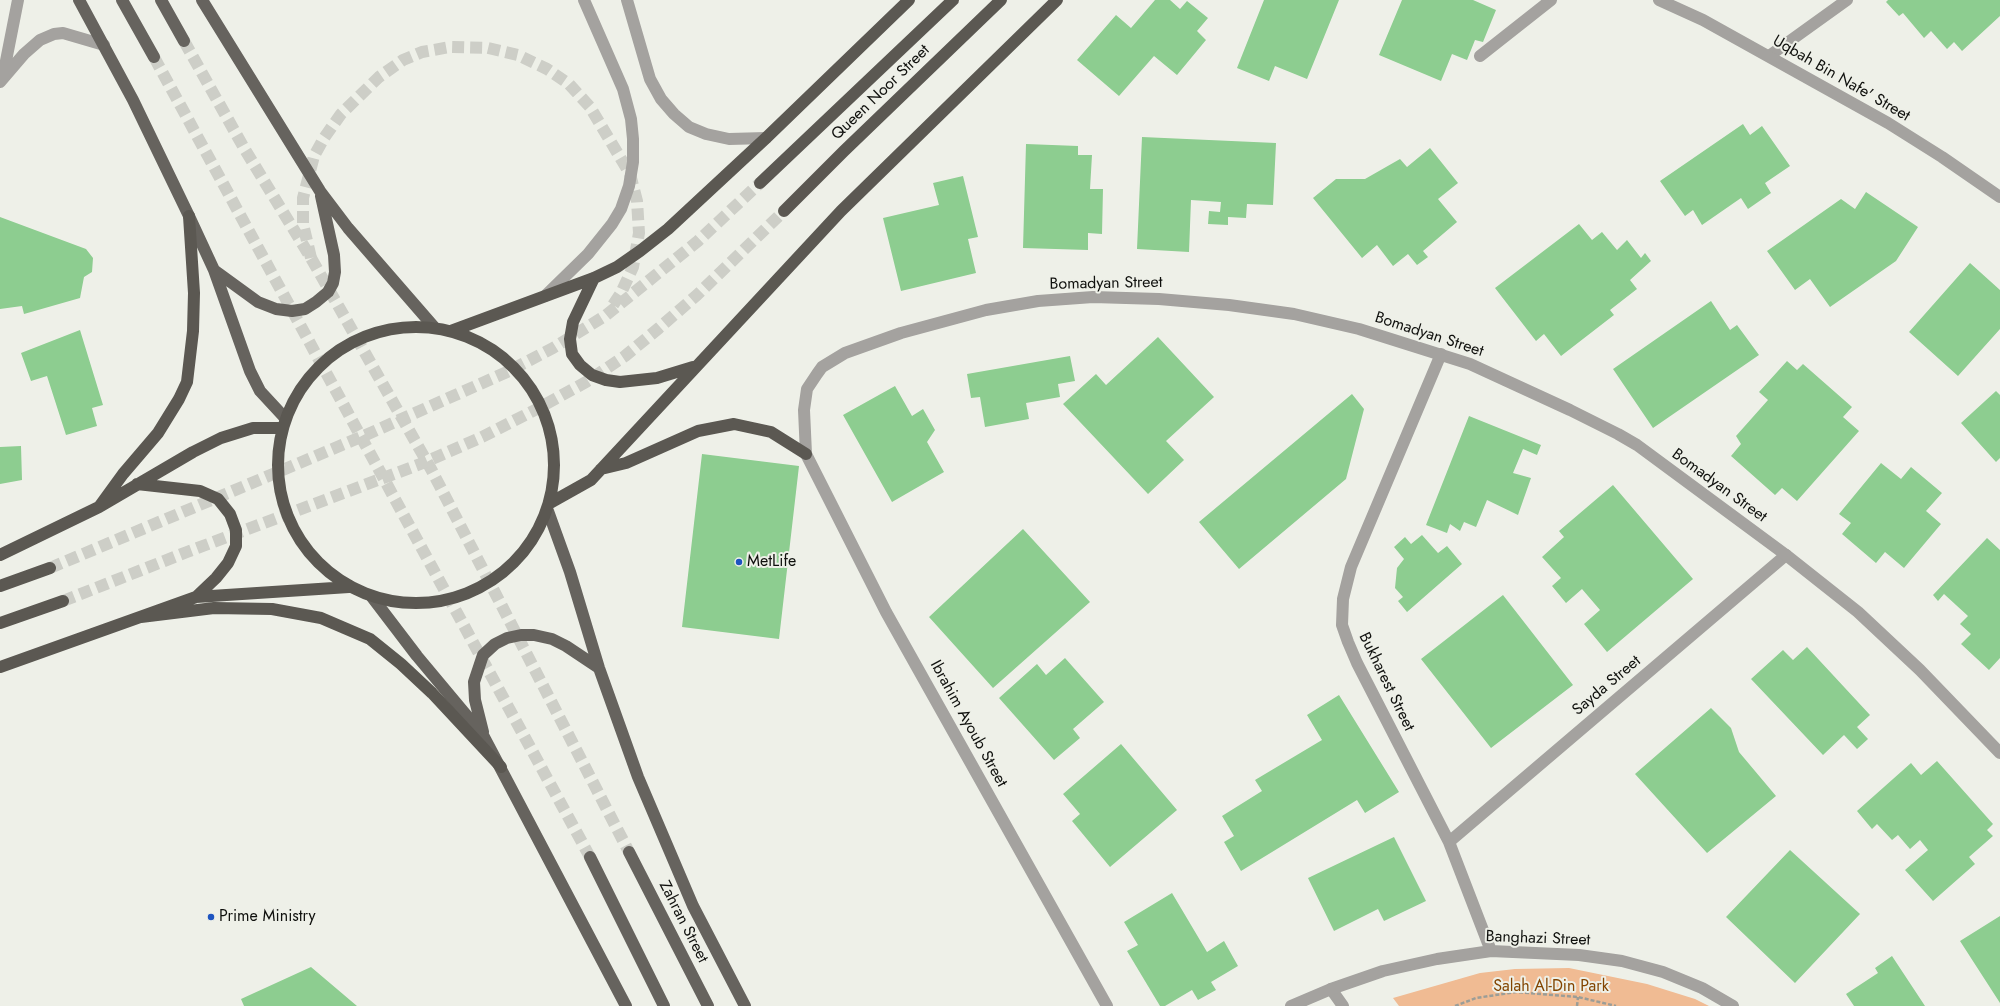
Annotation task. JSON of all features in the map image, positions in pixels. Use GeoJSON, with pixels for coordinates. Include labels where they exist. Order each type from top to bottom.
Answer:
{"type":"FeatureCollection","features":[{"type":"Feature","properties":{"kind":"highway"},"geometry":{"type":"LineString","coordinates":[[451,330],[594,278],[623,263],[668,229],[766,138],[909,0]]}},
{"type":"Feature","properties":{"kind":"highway","name":"Queen Noor Street"},"geometry":{"type":"LineString","coordinates":[[760,183],[953,0]]}},
{"type":"Feature","properties":{"kind":"highway","name":"Queen Noor Street"},"geometry":{"type":"LineString","coordinates":[[784,211],[844,150],[1001,0]]}},
{"type":"Feature","properties":{"kind":"highway"},"geometry":{"type":"LineString","coordinates":[[549,507],[591,480],[694,366],[841,211],[1057,0]]}},
{"type":"Feature","properties":{"kind":"highway"},"geometry":{"type":"LineString","coordinates":[[99,507],[123,474],[158,433],[172,413],[187,382],[194,331],[194,293],[190,216]]}},
{"type":"Feature","properties":{"kind":"highway"},"geometry":{"type":"LineString","coordinates":[[594,278],[573,322],[570,339],[572,354],[580,365],[592,375],[606,380],[620,382],[657,378],[694,366]]}},
{"type":"Feature","properties":{"kind":"highway"},"geometry":{"type":"LineString","coordinates":[[434,327],[451,330],[491,348],[524,378],[546,416],[555,459],[549,507],[527,549],[496,579],[457,598],[414,604],[372,597],[349,587],[319,565],[296,536],[282,502],[276,465],[283,423],[308,377],[343,346],[387,329],[434,327]]}},
{"type":"Feature","properties":{"kind":"highway"},"geometry":{"type":"LineString","coordinates":[[0,555],[99,507],[137,484],[221,438],[253,428],[283,423]]}},
{"type":"Feature","properties":{"kind":"highway"},"geometry":{"type":"LineString","coordinates":[[601,469],[626,463],[698,431],[734,424],[771,432],[806,454]]}},
{"type":"Feature","properties":{"kind":"highway"},"geometry":{"type":"LineString","coordinates":[[137,484],[200,490],[218,499],[230,514],[236,530],[236,546],[228,563],[216,578],[196,596]]}},
{"type":"Feature","properties":{"kind":"highway"},"geometry":{"type":"LineString","coordinates":[[0,586],[50,568]]}},
{"type":"Feature","properties":{"kind":"highway"},"geometry":{"type":"LineString","coordinates":[[0,667],[196,596],[349,587]]}},
{"type":"Feature","properties":{"kind":"highway"},"geometry":{"type":"LineString","coordinates":[[0,622],[64,601]]}},
{"type":"Feature","properties":{"kind":"highway"},"geometry":{"type":"LineString","coordinates":[[141,617],[214,608],[272,609],[321,618],[370,640],[401,664],[432,693],[501,767]]}},
{"type":"Feature","properties":{"kind":"main road"},"geometry":{"type":"LineString","coordinates":[[79,0],[133,100],[190,216],[214,270],[250,371],[260,391],[283,423]]}},
{"type":"Feature","properties":{"kind":"main road"},"geometry":{"type":"LineString","coordinates":[[122,0],[154,57]]}},
{"type":"Feature","properties":{"kind":"main road"},"geometry":{"type":"LineString","coordinates":[[161,0],[184,41]]}},
{"type":"Feature","properties":{"kind":"main road"},"geometry":{"type":"LineString","coordinates":[[202,0],[320,191],[348,228],[434,327]]}},
{"type":"Feature","properties":{"kind":"main road"},"geometry":{"type":"LineString","coordinates":[[214,270],[258,302],[276,309],[292,312],[305,309],[316,302],[328,292],[333,283],[335,272],[334,255],[320,191]]}},
{"type":"Feature","properties":{"kind":"main road"},"geometry":{"type":"LineString","coordinates":[[549,507],[599,668],[638,777],[670,856],[693,906],[745,1006]]}},
{"type":"Feature","properties":{"kind":"main road"},"geometry":{"type":"LineString","coordinates":[[372,597],[417,656],[484,735],[626,1006]]}},
{"type":"Feature","properties":{"kind":"main road"},"geometry":{"type":"LineString","coordinates":[[484,735],[475,700],[474,682],[483,656],[495,644],[507,638],[521,635],[534,635],[552,639],[566,646],[599,668]]}},
{"type":"Feature","properties":{"kind":"main road","name":"Zahran Street"},"geometry":{"type":"LineString","coordinates":[[629,852],[708,1006]]}},
{"type":"Feature","properties":{"kind":"main road"},"geometry":{"type":"LineString","coordinates":[[590,857],[664,1006]]}},
{"type":"Feature","properties":{"kind":"street"},"geometry":{"type":"LineString","coordinates":[[2,79],[18,0]]}},
{"type":"Feature","properties":{"kind":"street"},"geometry":{"type":"LineString","coordinates":[[545,296],[588,254],[612,224],[621,208],[630,186],[633,140],[631,119],[615,69],[584,0]]}},
{"type":"Feature","properties":{"kind":"street"},"geometry":{"type":"LineString","coordinates":[[627,0],[650,79],[660,99],[674,114],[689,127],[706,134],[729,139],[766,138]]}},
{"type":"Feature","properties":{"kind":"street"},"geometry":{"type":"LineString","coordinates":[[1480,56],[1551,0]]}},
{"type":"Feature","properties":{"kind":"street","name":"Uqbah Bin Nafe' Street"},"geometry":{"type":"LineString","coordinates":[[1659,0],[1703,20],[1895,127],[2000,197]]}},
{"type":"Feature","properties":{"kind":"street"},"geometry":{"type":"LineString","coordinates":[[1769,56],[1847,0]]}},
{"type":"Feature","properties":{"kind":"street"},"geometry":{"type":"LineString","coordinates":[[2,79],[40,40],[54,34],[63,33],[104,45]]}},
{"type":"Feature","properties":{"kind":"street","name":"Bomadyan Street"},"geometry":{"type":"LineString","coordinates":[[806,454],[804,410],[808,389],[817,374],[831,361],[845,353],[901,333],[986,310],[1038,302],[1093,297],[1159,298],[1229,305],[1294,314],[1344,326],[1441,354],[1505,379],[1618,434],[1637,445],[1786,555],[1858,612],[1920,670],[2000,753]]}},
{"type":"Feature","properties":{"kind":"street","name":"Bukharest Street"},"geometry":{"type":"LineString","coordinates":[[1441,354],[1351,567],[1343,599],[1342,625],[1357,663],[1449,842],[1491,951]]}},
{"type":"Feature","properties":{"kind":"street","name":"Ibrahim Ayoub Street"},"geometry":{"type":"LineString","coordinates":[[806,454],[886,612],[1107,1006]]}},
{"type":"Feature","properties":{"kind":"street","name":"Sayda Street"},"geometry":{"type":"LineString","coordinates":[[1449,842],[1786,555]]}},
{"type":"Feature","properties":{"kind":"street","name":"Banghazi Street"},"geometry":{"type":"LineString","coordinates":[[1291,1006],[1331,989],[1383,972],[1436,959],[1491,951],[1579,955],[1622,961],[1663,972],[1702,988],[1733,1006]]}},
{"type":"Feature","properties":{"kind":"street"},"geometry":{"type":"LineString","coordinates":[[1331,989],[1343,1006]]}},
{"type":"Feature","properties":{"kind":"path"},"geometry":{"type":"LineString","coordinates":[[1455,1006],[1476,998],[1516,992],[1578,997],[1616,1006]]}},
{"type":"Feature","properties":{"kind":"path"},"geometry":{"type":"LineString","coordinates":[[1577,1006],[1578,997]]}},
{"type":"Feature","properties":{"kind":"green space","name":"Salah Al-Din Park"},"geometry":{"type":"Polygon","coordinates":[[[1569,968],[1647,984],[1695,999],[1709,1006],[1399,1006],[1393,998],[1480,973],[1515,969],[1569,968]]]}},
{"type":"Feature","properties":{"kind":"building"},"geometry":{"type":"Polygon","coordinates":[[[1155,0],[1170,0],[1180,9],[1187,1],[1208,18],[1197,31],[1206,40],[1177,75],[1154,56],[1119,96],[1077,60],[1116,15],[1131,28],[1155,0]]]}},
{"type":"Feature","properties":{"kind":"building"},"geometry":{"type":"Polygon","coordinates":[[[1264,0],[1339,0],[1307,79],[1275,66],[1269,81],[1237,68],[1264,0]]]}},
{"type":"Feature","properties":{"kind":"building"},"geometry":{"type":"Polygon","coordinates":[[[1402,0],[1473,0],[1496,10],[1483,42],[1475,40],[1467,60],[1452,54],[1441,81],[1379,55],[1402,0]]]}},
{"type":"Feature","properties":{"kind":"building"},"geometry":{"type":"Polygon","coordinates":[[[1888,0],[2000,0],[2000,16],[1962,51],[1954,42],[1947,49],[1931,31],[1924,38],[1903,13],[1899,16],[1886,2],[1888,0]]]}},
{"type":"Feature","properties":{"kind":"building"},"geometry":{"type":"Polygon","coordinates":[[[1743,124],[1750,135],[1762,126],[1790,166],[1765,183],[1771,193],[1748,209],[1741,198],[1702,225],[1693,210],[1685,216],[1660,181],[1743,124]]]}},
{"type":"Feature","properties":{"kind":"building"},"geometry":{"type":"Polygon","coordinates":[[[1142,137],[1276,143],[1273,205],[1247,204],[1246,218],[1228,217],[1228,225],[1208,224],[1209,211],[1220,212],[1221,202],[1191,200],[1189,252],[1137,249],[1142,137]]]}},
{"type":"Feature","properties":{"kind":"building"},"geometry":{"type":"Polygon","coordinates":[[[1026,144],[1078,146],[1078,155],[1092,155],[1090,189],[1103,189],[1102,234],[1088,233],[1088,250],[1023,248],[1026,144]]]}},
{"type":"Feature","properties":{"kind":"building"},"geometry":{"type":"Polygon","coordinates":[[[1430,148],[1458,183],[1438,199],[1457,222],[1423,251],[1428,257],[1417,265],[1408,254],[1393,266],[1377,245],[1362,258],[1313,198],[1336,179],[1365,179],[1400,159],[1407,167],[1430,148]]]}},
{"type":"Feature","properties":{"kind":"building"},"geometry":{"type":"Polygon","coordinates":[[[963,176],[978,237],[968,239],[976,273],[901,291],[883,218],[939,205],[933,183],[963,176]]]}},
{"type":"Feature","properties":{"kind":"building"},"geometry":{"type":"Polygon","coordinates":[[[1866,192],[1918,227],[1896,261],[1830,307],[1810,279],[1795,290],[1767,251],[1841,199],[1855,209],[1866,192]]]}},
{"type":"Feature","properties":{"kind":"building"},"geometry":{"type":"Polygon","coordinates":[[[0,217],[86,249],[93,258],[92,272],[84,277],[80,298],[24,314],[22,306],[0,309],[0,217]]]}},
{"type":"Feature","properties":{"kind":"building"},"geometry":{"type":"Polygon","coordinates":[[[1579,224],[1592,240],[1602,232],[1617,250],[1627,240],[1641,258],[1645,253],[1651,261],[1630,280],[1637,289],[1610,310],[1614,315],[1561,356],[1544,334],[1536,341],[1495,288],[1579,224]]]}},
{"type":"Feature","properties":{"kind":"building"},"geometry":{"type":"Polygon","coordinates":[[[1970,263],[2000,290],[2000,329],[1958,376],[1909,332],[1970,263]]]}},
{"type":"Feature","properties":{"kind":"building"},"geometry":{"type":"Polygon","coordinates":[[[1711,301],[1730,330],[1737,325],[1759,355],[1653,428],[1613,369],[1711,301]]]}},
{"type":"Feature","properties":{"kind":"building"},"geometry":{"type":"Polygon","coordinates":[[[80,330],[103,405],[92,408],[97,426],[66,435],[47,376],[31,381],[21,353],[80,330]]]}},
{"type":"Feature","properties":{"kind":"building"},"geometry":{"type":"Polygon","coordinates":[[[1158,337],[1214,397],[1166,441],[1184,460],[1148,494],[1063,404],[1096,374],[1106,385],[1158,337]]]}},
{"type":"Feature","properties":{"kind":"building"},"geometry":{"type":"Polygon","coordinates":[[[1070,356],[1075,381],[1058,384],[1060,397],[1026,403],[1029,419],[985,427],[980,397],[971,398],[967,374],[1070,356]]]}},
{"type":"Feature","properties":{"kind":"building"},"geometry":{"type":"Polygon","coordinates":[[[1787,361],[1797,370],[1803,364],[1852,407],[1843,417],[1859,431],[1797,501],[1782,488],[1775,495],[1731,456],[1741,444],[1736,436],[1768,400],[1759,392],[1787,361]]]}},
{"type":"Feature","properties":{"kind":"building"},"geometry":{"type":"Polygon","coordinates":[[[895,386],[912,416],[923,409],[935,430],[927,442],[944,472],[892,502],[843,415],[895,386]]]}},
{"type":"Feature","properties":{"kind":"building"},"geometry":{"type":"Polygon","coordinates":[[[1996,391],[2000,395],[2000,458],[1996,462],[1961,423],[1996,391]]]}},
{"type":"Feature","properties":{"kind":"building"},"geometry":{"type":"Polygon","coordinates":[[[1352,394],[1364,409],[1346,479],[1239,569],[1199,522],[1352,394]]]}},
{"type":"Feature","properties":{"kind":"building"},"geometry":{"type":"Polygon","coordinates":[[[1469,416],[1541,445],[1537,455],[1523,449],[1513,473],[1531,478],[1518,515],[1487,500],[1476,527],[1464,522],[1460,531],[1450,524],[1447,533],[1426,525],[1469,416]]]}},
{"type":"Feature","properties":{"kind":"building"},"geometry":{"type":"Polygon","coordinates":[[[21,446],[22,480],[0,484],[0,447],[21,446]]]}},
{"type":"Feature","properties":{"kind":"building","name":"MetLife"},"geometry":{"type":"Polygon","coordinates":[[[702,454],[799,466],[779,639],[682,627],[702,454]]]}},
{"type":"Feature","properties":{"kind":"building"},"geometry":{"type":"Polygon","coordinates":[[[1881,463],[1901,479],[1911,467],[1942,493],[1926,511],[1941,524],[1904,568],[1885,552],[1876,563],[1842,534],[1851,523],[1839,514],[1881,463]]]}},
{"type":"Feature","properties":{"kind":"building"},"geometry":{"type":"Polygon","coordinates":[[[1613,485],[1693,579],[1607,652],[1584,624],[1600,610],[1582,589],[1566,603],[1552,586],[1561,578],[1542,557],[1564,537],[1559,531],[1613,485]]]}},
{"type":"Feature","properties":{"kind":"building"},"geometry":{"type":"Polygon","coordinates":[[[1023,529],[1090,602],[993,688],[929,617],[1023,529]]]}},
{"type":"Feature","properties":{"kind":"building"},"geometry":{"type":"Polygon","coordinates":[[[1422,535],[1438,553],[1447,546],[1462,564],[1407,612],[1398,601],[1403,597],[1395,588],[1397,568],[1404,559],[1394,547],[1405,537],[1411,544],[1422,535]]]}},
{"type":"Feature","properties":{"kind":"building"},"geometry":{"type":"Polygon","coordinates":[[[1987,538],[2000,550],[2000,658],[1989,670],[1961,644],[1971,634],[1960,624],[1968,616],[1944,594],[1938,601],[1933,595],[1987,538]]]}},
{"type":"Feature","properties":{"kind":"building"},"geometry":{"type":"Polygon","coordinates":[[[1503,595],[1573,685],[1491,748],[1421,659],[1503,595]]]}},
{"type":"Feature","properties":{"kind":"building"},"geometry":{"type":"Polygon","coordinates":[[[1807,647],[1870,715],[1857,727],[1868,739],[1857,749],[1844,735],[1823,755],[1751,679],[1783,650],[1793,660],[1807,647]]]}},
{"type":"Feature","properties":{"kind":"building"},"geometry":{"type":"Polygon","coordinates":[[[1065,658],[1104,702],[1073,729],[1080,738],[1054,760],[999,698],[1037,664],[1046,675],[1065,658]]]}},
{"type":"Feature","properties":{"kind":"building"},"geometry":{"type":"Polygon","coordinates":[[[1339,695],[1399,792],[1365,813],[1357,800],[1241,871],[1224,842],[1234,836],[1222,816],[1262,791],[1255,780],[1322,740],[1307,715],[1339,695]]]}},
{"type":"Feature","properties":{"kind":"building"},"geometry":{"type":"Polygon","coordinates":[[[1711,708],[1731,728],[1739,752],[1776,796],[1707,853],[1635,774],[1711,708]]]}},
{"type":"Feature","properties":{"kind":"building"},"geometry":{"type":"Polygon","coordinates":[[[1121,744],[1177,810],[1110,867],[1072,821],[1080,814],[1063,794],[1121,744]]]}},
{"type":"Feature","properties":{"kind":"building"},"geometry":{"type":"Polygon","coordinates":[[[1937,761],[1993,824],[1987,830],[1993,836],[1969,857],[1975,864],[1933,901],[1905,870],[1928,850],[1920,840],[1910,849],[1898,835],[1892,840],[1877,824],[1872,829],[1857,811],[1911,763],[1921,775],[1937,761]]]}},
{"type":"Feature","properties":{"kind":"building"},"geometry":{"type":"Polygon","coordinates":[[[1394,837],[1426,901],[1384,921],[1378,909],[1334,931],[1308,878],[1394,837]]]}},
{"type":"Feature","properties":{"kind":"building"},"geometry":{"type":"Polygon","coordinates":[[[1790,850],[1860,914],[1795,983],[1726,917],[1790,850]]]}},
{"type":"Feature","properties":{"kind":"building"},"geometry":{"type":"Polygon","coordinates":[[[1172,893],[1207,952],[1224,941],[1238,966],[1211,982],[1216,990],[1198,1000],[1192,990],[1165,1006],[1160,1006],[1127,951],[1138,945],[1124,922],[1172,893]]]}},
{"type":"Feature","properties":{"kind":"building"},"geometry":{"type":"Polygon","coordinates":[[[2000,916],[2000,1003],[1960,941],[2000,916]]]}},
{"type":"Feature","properties":{"kind":"building"},"geometry":{"type":"Polygon","coordinates":[[[1892,956],[1925,1006],[1854,1006],[1846,994],[1878,973],[1875,968],[1892,956]]]}},
{"type":"Feature","properties":{"kind":"building"},"geometry":{"type":"Polygon","coordinates":[[[311,967],[357,1006],[244,1006],[241,999],[311,967]]]}},
{"type":"Feature","properties":{"kind":"tunnel"},"geometry":{"type":"LineString","coordinates":[[184,41],[244,148],[311,258],[431,469],[629,852]]}},
{"type":"Feature","properties":{"kind":"tunnel"},"geometry":{"type":"LineString","coordinates":[[311,258],[303,224],[303,198],[314,156],[324,138],[341,114],[379,77],[403,60],[422,52],[450,47],[488,48],[518,55],[547,69],[569,84],[590,107],[630,174],[637,201],[639,233],[633,267],[621,293],[613,305]]}},
{"type":"Feature","properties":{"kind":"tunnel"},"geometry":{"type":"LineString","coordinates":[[154,57],[590,857]]}},
{"type":"Feature","properties":{"kind":"tunnel"},"geometry":{"type":"LineString","coordinates":[[50,568],[368,434],[507,372],[553,348],[605,316],[698,241],[760,183]]}},
{"type":"Feature","properties":{"kind":"tunnel"},"geometry":{"type":"LineString","coordinates":[[63,601],[187,552],[423,463],[482,437],[535,410],[586,382],[625,356],[697,295],[784,211]]}},
{"type":"Feature","properties":{"kind":"place","name":"MetLife"},"geometry":{"type":"Point","coordinates":[739,562]}},
{"type":"Feature","properties":{"kind":"place","name":"Prime Ministry"},"geometry":{"type":"Point","coordinates":[211,917]}}]}
